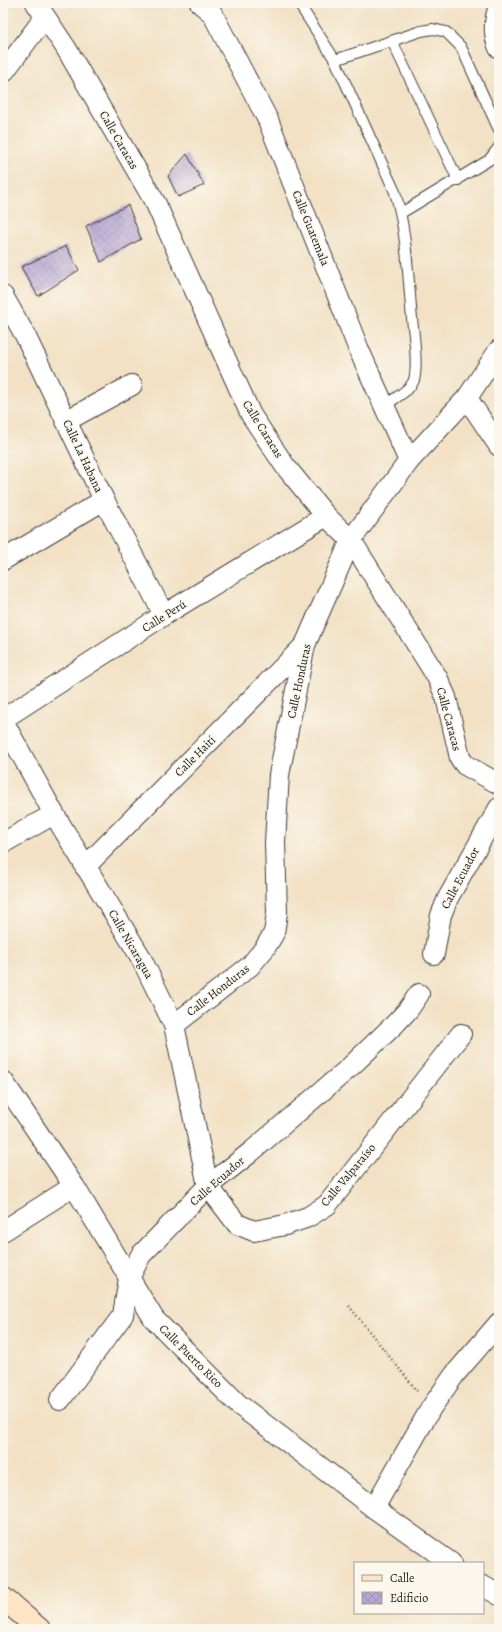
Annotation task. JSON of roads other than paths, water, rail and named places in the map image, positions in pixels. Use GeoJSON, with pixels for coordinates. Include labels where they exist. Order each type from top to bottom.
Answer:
{"type":"FeatureCollection","features":[{"type":"Feature","properties":{"kind":"street","name":"Calle Guatemala"},"geometry":{"type":"LineString","coordinates":[[200,3],[212,13],[268,120],[359,350],[409,461]]}},
{"type":"Feature","properties":{"kind":"street"},"geometry":{"type":"LineString","coordinates":[[499,6],[496,17],[495,33],[499,48]]}},
{"type":"Feature","properties":{"kind":"street"},"geometry":{"type":"LineString","coordinates":[[3,72],[40,10]]}},
{"type":"Feature","properties":{"kind":"street","name":"Calle Caracas"},"geometry":{"type":"LineString","coordinates":[[40,10],[66,48],[156,204],[251,415],[285,466],[326,516],[351,540],[437,677],[446,697],[460,758],[466,765],[499,784]]}},
{"type":"Feature","properties":{"kind":"street","name":"Calle La Habana"},"geometry":{"type":"LineString","coordinates":[[3,296],[25,335],[104,500],[164,615]]}},
{"type":"Feature","properties":{"kind":"street","name":"Calle Honduras"},"geometry":{"type":"LineString","coordinates":[[174,1025],[250,966],[265,948],[274,932],[277,913],[275,842],[280,775],[305,645],[351,540],[409,461],[467,398],[499,350]]}},
{"type":"Feature","properties":{"kind":"street"},"geometry":{"type":"LineString","coordinates":[[66,421],[132,385]]}},
{"type":"Feature","properties":{"kind":"street"},"geometry":{"type":"LineString","coordinates":[[467,398],[499,446]]}},
{"type":"Feature","properties":{"kind":"street"},"geometry":{"type":"LineString","coordinates":[[3,560],[104,500]]}},
{"type":"Feature","properties":{"kind":"street","name":"Calle Perú"},"geometry":{"type":"LineString","coordinates":[[3,720],[164,615],[326,516]]}},
{"type":"Feature","properties":{"kind":"street","name":"Calle Haití"},"geometry":{"type":"LineString","coordinates":[[85,867],[305,645]]}},
{"type":"Feature","properties":{"kind":"street","name":"Calle Nicaragua"},"geometry":{"type":"LineString","coordinates":[[3,720],[54,814],[140,956],[174,1025],[208,1186]]}},
{"type":"Feature","properties":{"kind":"street","name":"Calle Ecuador"},"geometry":{"type":"LineString","coordinates":[[434,954],[441,915],[448,898],[499,808]]}},
{"type":"Feature","properties":{"kind":"street"},"geometry":{"type":"LineString","coordinates":[[3,843],[54,814]]}},
{"type":"Feature","properties":{"kind":"street","name":"Calle Ecuador"},"geometry":{"type":"LineString","coordinates":[[60,1400],[123,1315],[129,1278],[141,1255],[208,1186],[251,1152],[349,1068],[395,1024],[408,1010],[419,994]]}},
{"type":"Feature","properties":{"kind":"street","name":"Calle Valparaíso"},"geometry":{"type":"LineString","coordinates":[[208,1186],[237,1224],[254,1231],[285,1225],[308,1217],[327,1205],[461,1034]]}},
{"type":"Feature","properties":{"kind":"street","name":"Calle Puerto Rico"},"geometry":{"type":"LineString","coordinates":[[3,1082],[74,1186],[154,1319],[238,1404],[374,1508],[450,1562]]}},
{"type":"Feature","properties":{"kind":"street"},"geometry":{"type":"LineString","coordinates":[[3,1231],[74,1186]]}},
{"type":"Feature","properties":{"kind":"street"},"geometry":{"type":"LineString","coordinates":[[374,1508],[432,1408],[455,1374],[499,1323]]}},
{"type":"Feature","properties":{"kind":"street"},"geometry":{"type":"LineString","coordinates":[[484,1587],[499,1595]]}},
{"type":"Feature","properties":{"kind":"street"},"geometry":{"type":"LineString","coordinates":[[3,1598],[39,1629]]}},
{"type":"Feature","properties":{"kind":"lane"},"geometry":{"type":"LineString","coordinates":[[300,3],[334,60],[395,192],[401,213],[414,341],[415,370],[414,381],[406,390],[384,406]]}},
{"type":"Feature","properties":{"kind":"lane"},"geometry":{"type":"LineString","coordinates":[[334,60],[427,30],[433,29],[446,32],[461,47],[499,130]]}},
{"type":"Feature","properties":{"kind":"lane"},"geometry":{"type":"LineString","coordinates":[[392,41],[458,180]]}},
{"type":"Feature","properties":{"kind":"lane"},"geometry":{"type":"LineString","coordinates":[[401,213],[489,160],[499,147]]}}]}
